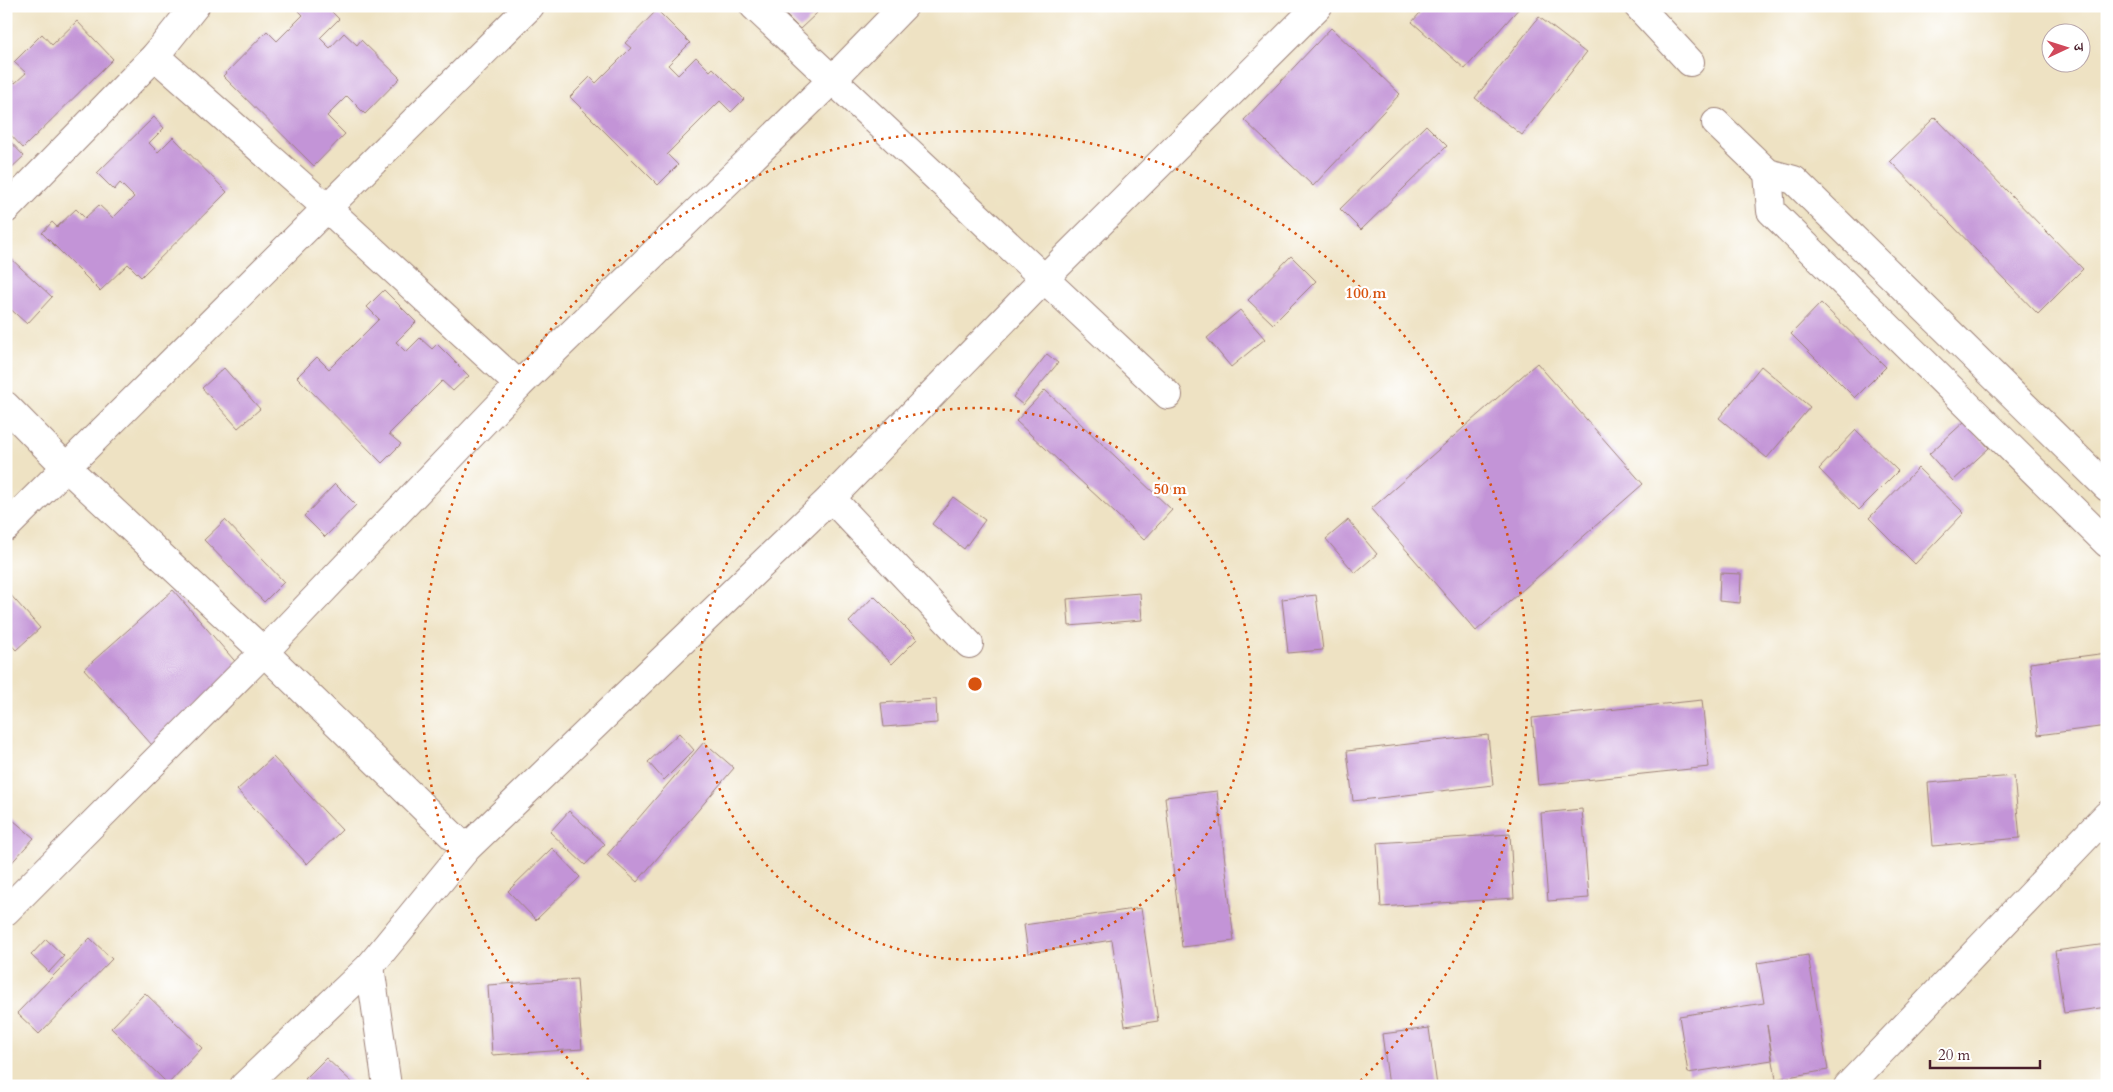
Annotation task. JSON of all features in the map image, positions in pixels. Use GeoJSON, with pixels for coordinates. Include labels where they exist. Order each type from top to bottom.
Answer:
{"type":"FeatureCollection","features":[{"type":"Feature","properties":{"kind":"street"},"geometry":{"type":"LineString","coordinates":[[6,209],[155,56],[195,6]]}},
{"type":"Feature","properties":{"kind":"street"},"geometry":{"type":"LineString","coordinates":[[6,527],[328,209],[530,6]]}},
{"type":"Feature","properties":{"kind":"street"},"geometry":{"type":"LineString","coordinates":[[754,6],[1168,395]]}},
{"type":"Feature","properties":{"kind":"street"},"geometry":{"type":"LineString","coordinates":[[6,911],[264,652],[519,385],[833,79],[904,6]]}},
{"type":"Feature","properties":{"kind":"street"},"geometry":{"type":"LineString","coordinates":[[244,1086],[370,966],[466,849],[831,498],[1044,279],[1318,6]]}},
{"type":"Feature","properties":{"kind":"street"},"geometry":{"type":"LineString","coordinates":[[1638,6],[1690,62]]}},
{"type":"Feature","properties":{"kind":"street"},"geometry":{"type":"LineString","coordinates":[[155,56],[328,209],[519,385]]}},
{"type":"Feature","properties":{"kind":"street"},"geometry":{"type":"LineString","coordinates":[[1716,123],[1768,173],[1794,180],[2107,487]]}},
{"type":"Feature","properties":{"kind":"street"},"geometry":{"type":"LineString","coordinates":[[1768,173],[1771,211],[2107,543]]}},
{"type":"Feature","properties":{"kind":"street"},"geometry":{"type":"LineString","coordinates":[[6,406],[66,467],[264,652],[466,849]]}},
{"type":"Feature","properties":{"kind":"street"},"geometry":{"type":"LineString","coordinates":[[831,498],[969,644]]}},
{"type":"Feature","properties":{"kind":"street"},"geometry":{"type":"LineString","coordinates":[[1848,1086],[2107,815]]}},
{"type":"Feature","properties":{"kind":"street"},"geometry":{"type":"LineString","coordinates":[[370,966],[387,1086]]}},
{"type":"Feature","properties":{"kind":"building"},"geometry":{"type":"Polygon","coordinates":[[[294,6],[326,6],[339,19],[320,38],[330,48],[344,33],[357,45],[361,40],[400,78],[365,114],[347,96],[327,116],[345,134],[314,166],[223,76],[267,31],[277,41],[303,15],[294,6]]]}},
{"type":"Feature","properties":{"kind":"building"},"geometry":{"type":"Polygon","coordinates":[[[777,6],[810,6],[817,13],[800,29],[777,6]]]}},
{"type":"Feature","properties":{"kind":"building"},"geometry":{"type":"Polygon","coordinates":[[[1426,6],[1521,6],[1465,69],[1412,22],[1426,6]]]}},
{"type":"Feature","properties":{"kind":"building"},"geometry":{"type":"Polygon","coordinates":[[[657,10],[690,43],[668,65],[678,75],[696,57],[710,71],[713,68],[744,99],[731,112],[720,101],[667,154],[678,165],[658,185],[570,97],[590,77],[596,83],[631,48],[625,43],[657,10]]]}},
{"type":"Feature","properties":{"kind":"building"},"geometry":{"type":"Polygon","coordinates":[[[1539,17],[1586,53],[1522,135],[1475,98],[1539,17]]]}},
{"type":"Feature","properties":{"kind":"building"},"geometry":{"type":"Polygon","coordinates":[[[77,21],[113,59],[23,148],[6,130],[6,74],[15,83],[26,73],[14,62],[42,34],[52,45],[77,21]]]}},
{"type":"Feature","properties":{"kind":"building"},"geometry":{"type":"Polygon","coordinates":[[[1331,28],[1400,94],[1313,186],[1244,120],[1331,28]]]}},
{"type":"Feature","properties":{"kind":"building"},"geometry":{"type":"Polygon","coordinates":[[[154,117],[164,128],[149,143],[158,152],[173,137],[227,192],[141,277],[128,264],[100,291],[42,233],[52,222],[57,227],[76,209],[85,218],[99,205],[113,218],[134,197],[120,183],[114,190],[97,173],[154,117]]]}},
{"type":"Feature","properties":{"kind":"building"},"geometry":{"type":"Polygon","coordinates":[[[1935,117],[2083,269],[2038,314],[1890,161],[1935,117]]]}},
{"type":"Feature","properties":{"kind":"building"},"geometry":{"type":"Polygon","coordinates":[[[1426,125],[1447,146],[1361,230],[1340,209],[1426,125]]]}},
{"type":"Feature","properties":{"kind":"building"},"geometry":{"type":"Polygon","coordinates":[[[6,137],[24,156],[6,173],[6,137]]]}},
{"type":"Feature","properties":{"kind":"building"},"geometry":{"type":"Polygon","coordinates":[[[6,254],[52,297],[27,324],[6,305],[6,254]]]}},
{"type":"Feature","properties":{"kind":"building"},"geometry":{"type":"Polygon","coordinates":[[[1291,256],[1316,281],[1273,324],[1248,300],[1291,256]]]}},
{"type":"Feature","properties":{"kind":"building"},"geometry":{"type":"Polygon","coordinates":[[[384,290],[416,322],[396,342],[406,352],[420,338],[432,349],[437,344],[469,376],[453,391],[442,381],[389,434],[401,444],[382,463],[297,377],[317,357],[329,369],[379,319],[367,307],[384,290]]]}},
{"type":"Feature","properties":{"kind":"building"},"geometry":{"type":"Polygon","coordinates":[[[1821,303],[1886,367],[1855,398],[1791,334],[1821,303]]]}},
{"type":"Feature","properties":{"kind":"building"},"geometry":{"type":"Polygon","coordinates":[[[1240,310],[1265,339],[1231,367],[1207,338],[1240,310]]]}},
{"type":"Feature","properties":{"kind":"building"},"geometry":{"type":"Polygon","coordinates":[[[1047,354],[1058,363],[1023,405],[1013,397],[1047,354]]]}},
{"type":"Feature","properties":{"kind":"building"},"geometry":{"type":"Polygon","coordinates":[[[1537,363],[1643,484],[1476,631],[1371,509],[1537,363]]]}},
{"type":"Feature","properties":{"kind":"building"},"geometry":{"type":"Polygon","coordinates":[[[1761,366],[1810,407],[1767,458],[1719,418],[1761,366]]]}},
{"type":"Feature","properties":{"kind":"building"},"geometry":{"type":"Polygon","coordinates":[[[224,368],[260,409],[238,428],[202,388],[224,368]]]}},
{"type":"Feature","properties":{"kind":"building"},"geometry":{"type":"Polygon","coordinates":[[[1045,390],[1172,510],[1144,540],[1016,421],[1045,390]]]}},
{"type":"Feature","properties":{"kind":"building"},"geometry":{"type":"Polygon","coordinates":[[[1965,421],[1989,448],[1953,481],[1929,454],[1965,421]]]}},
{"type":"Feature","properties":{"kind":"building"},"geometry":{"type":"Polygon","coordinates":[[[1856,430],[1898,471],[1859,510],[1819,469],[1856,430]]]}},
{"type":"Feature","properties":{"kind":"building"},"geometry":{"type":"Polygon","coordinates":[[[1918,468],[1964,513],[1915,564],[1869,518],[1918,468]]]}},
{"type":"Feature","properties":{"kind":"building"},"geometry":{"type":"Polygon","coordinates":[[[335,484],[356,505],[325,537],[304,516],[335,484]]]}},
{"type":"Feature","properties":{"kind":"building"},"geometry":{"type":"Polygon","coordinates":[[[953,497],[985,520],[964,549],[932,524],[953,497]]]}},
{"type":"Feature","properties":{"kind":"building"},"geometry":{"type":"Polygon","coordinates":[[[225,520],[284,582],[264,602],[204,540],[225,520]]]}},
{"type":"Feature","properties":{"kind":"building"},"geometry":{"type":"Polygon","coordinates":[[[1348,520],[1377,554],[1355,573],[1326,539],[1348,520]]]}},
{"type":"Feature","properties":{"kind":"building"},"geometry":{"type":"Polygon","coordinates":[[[1720,573],[1741,574],[1740,603],[1719,601],[1720,573]]]}},
{"type":"Feature","properties":{"kind":"building"},"geometry":{"type":"Polygon","coordinates":[[[173,590],[240,667],[152,745],[84,669],[173,590]]]}},
{"type":"Feature","properties":{"kind":"building"},"geometry":{"type":"Polygon","coordinates":[[[8,592],[40,628],[16,650],[6,639],[6,593],[8,592]]]}},
{"type":"Feature","properties":{"kind":"building"},"geometry":{"type":"Polygon","coordinates":[[[1140,593],[1142,620],[1069,626],[1067,599],[1140,593]]]}},
{"type":"Feature","properties":{"kind":"building"},"geometry":{"type":"Polygon","coordinates":[[[1316,595],[1323,650],[1288,653],[1282,599],[1316,595]]]}},
{"type":"Feature","properties":{"kind":"building"},"geometry":{"type":"Polygon","coordinates":[[[874,596],[917,639],[892,664],[849,622],[874,596]]]}},
{"type":"Feature","properties":{"kind":"building"},"geometry":{"type":"Polygon","coordinates":[[[2107,653],[2107,726],[2038,735],[2030,663],[2107,653]]]}},
{"type":"Feature","properties":{"kind":"building"},"geometry":{"type":"Polygon","coordinates":[[[936,699],[937,723],[884,727],[881,703],[936,699]]]}},
{"type":"Feature","properties":{"kind":"building"},"geometry":{"type":"Polygon","coordinates":[[[1702,700],[1709,767],[1538,785],[1532,718],[1702,700]]]}},
{"type":"Feature","properties":{"kind":"building"},"geometry":{"type":"Polygon","coordinates":[[[679,733],[694,750],[664,780],[648,762],[679,733]]]}},
{"type":"Feature","properties":{"kind":"building"},"geometry":{"type":"Polygon","coordinates":[[[1488,735],[1493,785],[1353,801],[1347,751],[1488,735]]]}},
{"type":"Feature","properties":{"kind":"building"},"geometry":{"type":"Polygon","coordinates":[[[704,742],[734,768],[637,882],[607,855],[704,742]]]}},
{"type":"Feature","properties":{"kind":"building"},"geometry":{"type":"Polygon","coordinates":[[[273,757],[342,830],[307,864],[237,790],[273,757]]]}},
{"type":"Feature","properties":{"kind":"building"},"geometry":{"type":"Polygon","coordinates":[[[2014,776],[2020,838],[1933,846],[1928,783],[2014,776]]]}},
{"type":"Feature","properties":{"kind":"building"},"geometry":{"type":"Polygon","coordinates":[[[1217,791],[1234,941],[1182,947],[1165,797],[1217,791]]]}},
{"type":"Feature","properties":{"kind":"building"},"geometry":{"type":"Polygon","coordinates":[[[1582,809],[1589,898],[1548,901],[1541,813],[1582,809]]]}},
{"type":"Feature","properties":{"kind":"building"},"geometry":{"type":"Polygon","coordinates":[[[569,811],[605,844],[585,865],[550,832],[569,811]]]}},
{"type":"Feature","properties":{"kind":"building"},"geometry":{"type":"Polygon","coordinates":[[[6,814],[34,838],[6,869],[6,814]]]}},
{"type":"Feature","properties":{"kind":"building"},"geometry":{"type":"Polygon","coordinates":[[[1510,834],[1514,898],[1381,907],[1377,843],[1510,834]]]}},
{"type":"Feature","properties":{"kind":"building"},"geometry":{"type":"Polygon","coordinates":[[[552,848],[580,877],[536,920],[508,891],[552,848]]]}},
{"type":"Feature","properties":{"kind":"building"},"geometry":{"type":"Polygon","coordinates":[[[1141,908],[1158,1021],[1125,1026],[1112,940],[1028,953],[1024,925],[1141,908]]]}},
{"type":"Feature","properties":{"kind":"building"},"geometry":{"type":"Polygon","coordinates":[[[90,938],[112,959],[39,1034],[17,1013],[90,938]]]}},
{"type":"Feature","properties":{"kind":"building"},"geometry":{"type":"Polygon","coordinates":[[[46,939],[64,956],[49,972],[31,955],[46,939]]]}},
{"type":"Feature","properties":{"kind":"building"},"geometry":{"type":"Polygon","coordinates":[[[2107,944],[2107,1007],[2064,1013],[2055,951],[2107,944]]]}},
{"type":"Feature","properties":{"kind":"building"},"geometry":{"type":"Polygon","coordinates":[[[1808,955],[1828,1070],[1776,1079],[1767,1025],[1772,1060],[1688,1073],[1679,1016],[1764,1003],[1757,963],[1808,955]]]}},
{"type":"Feature","properties":{"kind":"building"},"geometry":{"type":"Polygon","coordinates":[[[577,979],[582,1049],[492,1055],[488,985],[577,979]]]}},
{"type":"Feature","properties":{"kind":"building"},"geometry":{"type":"Polygon","coordinates":[[[145,993],[202,1048],[168,1084],[111,1028],[145,993]]]}},
{"type":"Feature","properties":{"kind":"building"},"geometry":{"type":"Polygon","coordinates":[[[1429,1028],[1437,1086],[1389,1086],[1382,1034],[1429,1028]]]}},
{"type":"Feature","properties":{"kind":"building"},"geometry":{"type":"Polygon","coordinates":[[[326,1058],[356,1086],[312,1086],[305,1079],[326,1058]]]}}]}
